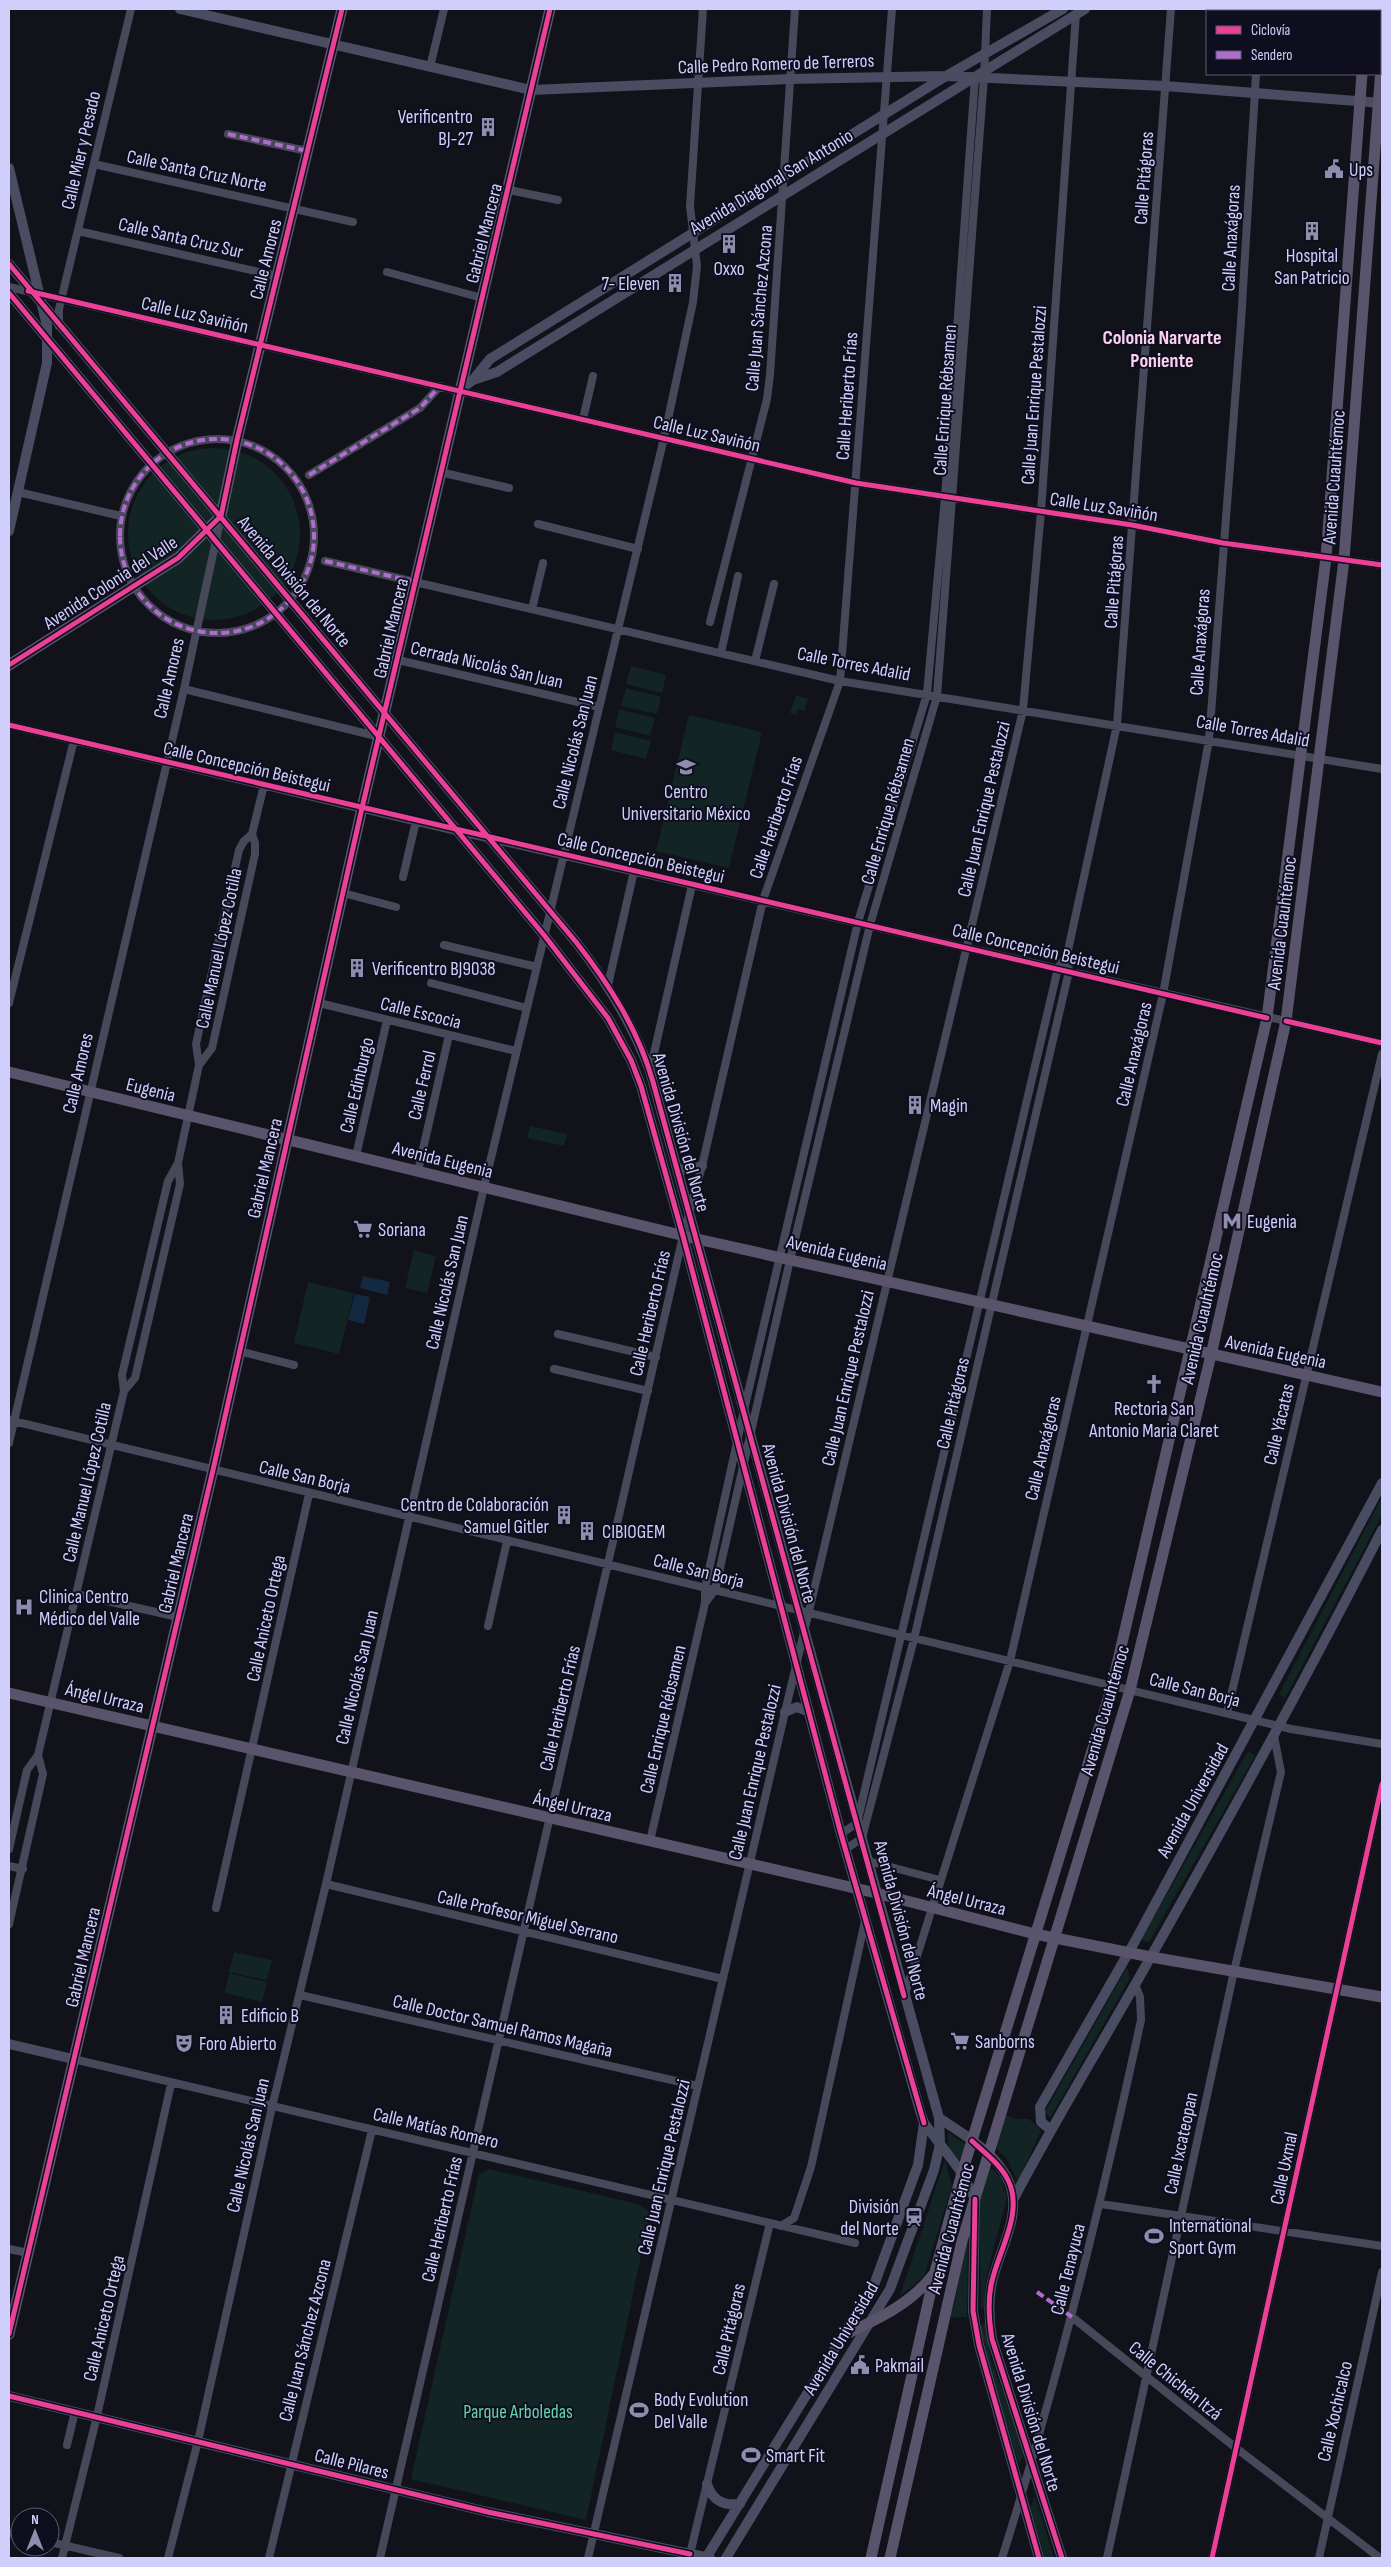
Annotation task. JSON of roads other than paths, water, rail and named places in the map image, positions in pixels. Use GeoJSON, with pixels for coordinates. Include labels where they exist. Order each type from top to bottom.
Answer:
{"type":"FeatureCollection","features":[{"type":"Feature","properties":{"kind":"main road","name":"Calle Pedro Romero de Terreros"},"geometry":{"type":"LineString","coordinates":[[180,9],[531,90],[790,79],[981,75],[1380,102]]}},
{"type":"Feature","properties":{"kind":"main road","name":"Calle Amores"},"geometry":{"type":"LineString","coordinates":[[221,516],[237,440],[342,9]]}},
{"type":"Feature","properties":{"kind":"main road","name":"Gabriel Mancera"},"geometry":{"type":"LineString","coordinates":[[9,2334],[213,1470],[286,1139],[416,582],[458,390],[509,190],[550,9]]}},
{"type":"Feature","properties":{"kind":"main road","name":"Avenida Diagonal San Antonio"},"geometry":{"type":"LineString","coordinates":[[473,380],[490,359],[883,114],[1063,9]]}},
{"type":"Feature","properties":{"kind":"main road","name":"Avenida Diagonal San Antonio"},"geometry":{"type":"LineString","coordinates":[[458,390],[473,380],[497,372],[696,247],[981,75],[1080,12]]}},
{"type":"Feature","properties":{"kind":"main road","name":"Avenida Cuauhtémoc"},"geometry":{"type":"LineString","coordinates":[[890,2558],[962,2242],[1130,1690],[1211,1354],[1286,1021],[1344,560],[1380,102],[1382,55]]}},
{"type":"Feature","properties":{"kind":"main road","name":"Avenida Cuauhtémoc"},"geometry":{"type":"LineString","coordinates":[[871,2558],[935,2272],[962,2173],[1112,1686],[1267,1018],[1326,558],[1362,75]]}},
{"type":"Feature","properties":{"kind":"main road"},"geometry":{"type":"LineString","coordinates":[[9,168],[36,293]]}},
{"type":"Feature","properties":{"kind":"main road","name":"Avenida División del Norte"},"geometry":{"type":"LineString","coordinates":[[9,264],[36,293],[43,308],[386,712],[550,911],[608,984],[634,1031],[650,1071],[750,1433],[804,1612],[804,1632],[939,2118],[972,2141],[988,2155],[1009,2182],[1013,2200],[1010,2223],[992,2282],[989,2313],[992,2339],[1062,2558]]}},
{"type":"Feature","properties":{"kind":"main road","name":"Avenida División del Norte"},"geometry":{"type":"LineString","coordinates":[[9,293],[544,935],[595,998],[631,1060],[641,1086],[684,1236],[841,1834],[924,2123],[962,2173],[974,2199],[973,2311],[979,2345],[1038,2558]]}},
{"type":"Feature","properties":{"kind":"main road"},"geometry":{"type":"LineString","coordinates":[[9,531],[13,490],[47,363],[49,343],[43,308]]}},
{"type":"Feature","properties":{"kind":"main road","name":"Avenida Colonia del Valle"},"geometry":{"type":"LineString","coordinates":[[9,665],[178,558],[221,516]]}},
{"type":"Feature","properties":{"kind":"main road","name":"Eugenia"},"geometry":{"type":"LineString","coordinates":[[9,1072],[188,1117],[286,1139]]}},
{"type":"Feature","properties":{"kind":"main road","name":"Avenida Eugenia"},"geometry":{"type":"LineString","coordinates":[[286,1139],[684,1236],[1382,1392]]}},
{"type":"Feature","properties":{"kind":"main road"},"geometry":{"type":"LineString","coordinates":[[678,1169],[693,1170],[702,1166]]}},
{"type":"Feature","properties":{"kind":"main road","name":"Avenida Universidad"},"geometry":{"type":"LineString","coordinates":[[1050,2129],[1041,2122],[1040,2107],[1129,1953],[1382,1483]]}},
{"type":"Feature","properties":{"kind":"main road"},"geometry":{"type":"LineString","coordinates":[[1013,2200],[1050,2129],[1135,1984],[1328,1638],[1382,1530]]}},
{"type":"Feature","properties":{"kind":"main road","name":"Ángel Urraza"},"geometry":{"type":"LineString","coordinates":[[9,1693],[876,1893],[1035,1934],[1150,1957]]}},
{"type":"Feature","properties":{"kind":"main road"},"geometry":{"type":"LineString","coordinates":[[785,1712],[797,1707],[809,1712]]}},
{"type":"Feature","properties":{"kind":"main road"},"geometry":{"type":"LineString","coordinates":[[1150,1957],[1382,1997]]}},
{"type":"Feature","properties":{"kind":"main road","name":"Calle Matías Romero"},"geometry":{"type":"LineString","coordinates":[[9,2044],[73,2059]]}},
{"type":"Feature","properties":{"kind":"main road","name":"Avenida Universidad"},"geometry":{"type":"LineString","coordinates":[[726,2558],[890,2289],[901,2264],[934,2170],[940,2144],[939,2118]]}},
{"type":"Feature","properties":{"kind":"main road","name":"Avenida Universidad"},"geometry":{"type":"LineString","coordinates":[[707,2558],[874,2285],[918,2165],[924,2123]]}},
{"type":"Feature","properties":{"kind":"main road"},"geometry":{"type":"LineString","coordinates":[[844,2335],[868,2324],[909,2299],[923,2288],[935,2272]]}},
{"type":"Feature","properties":{"kind":"main road","name":"Calle Pilares"},"geometry":{"type":"LineString","coordinates":[[9,2396],[488,2512],[689,2556],[707,2558]]}},
{"type":"Feature","properties":{"kind":"main road"},"geometry":{"type":"LineString","coordinates":[[707,2484],[713,2497],[719,2501],[725,2504],[740,2504]]}},
{"type":"Feature","properties":{"kind":"street","name":"Calle Mier y Pesado"},"geometry":{"type":"LineString","coordinates":[[59,326],[59,309],[131,9]]}},
{"type":"Feature","properties":{"kind":"street"},"geometry":{"type":"LineString","coordinates":[[430,66],[444,9]]}},
{"type":"Feature","properties":{"kind":"street","name":"Calle Nicolás San Juan"},"geometry":{"type":"LineString","coordinates":[[168,2558],[198,2441],[272,2107],[326,1884],[484,1187],[638,549],[694,302],[697,266],[690,206],[696,83],[703,9]]}},
{"type":"Feature","properties":{"kind":"street","name":"Calle Juan Sánchez Azcona"},"geometry":{"type":"LineString","coordinates":[[710,622],[767,399],[784,194],[795,9]]}},
{"type":"Feature","properties":{"kind":"street","name":"Calle Heriberto Frías"},"geometry":{"type":"LineString","coordinates":[[380,2558],[472,2152],[763,900],[840,680],[892,9]]}},
{"type":"Feature","properties":{"kind":"street","name":"Calle Enrique Rébsamen"},"geometry":{"type":"LineString","coordinates":[[705,1603],[714,1590],[750,1433],[820,1085],[858,922],[927,694],[987,9]]}},
{"type":"Feature","properties":{"kind":"street","name":"Calle Pitágoras"},"geometry":{"type":"LineString","coordinates":[[862,1838],[914,1639],[1000,1277],[1069,971],[1067,955],[1117,725],[1171,9]]}},
{"type":"Feature","properties":{"kind":"street","name":"Calle Juan Enrique Pestalozzi"},"geometry":{"type":"LineString","coordinates":[[804,1612],[887,1282],[1023,710],[1072,81],[1080,12]]}},
{"type":"Feature","properties":{"kind":"street","name":"Calle Enrique Rébsamen"},"geometry":{"type":"LineString","coordinates":[[650,1841],[705,1603],[705,1588],[744,1410],[831,1088],[870,925],[937,696],[953,498],[981,75]]}},
{"type":"Feature","properties":{"kind":"street","name":"Calle Anaxágoras"},"geometry":{"type":"LineString","coordinates":[[904,1996],[1010,1661],[1163,994],[1209,740],[1241,322],[1256,75]]}},
{"type":"Feature","properties":{"kind":"street"},"geometry":{"type":"LineString","coordinates":[[228,134],[307,151]]}},
{"type":"Feature","properties":{"kind":"street","name":"Calle Santa Cruz Norte"},"geometry":{"type":"LineString","coordinates":[[94,164],[353,222]]}},
{"type":"Feature","properties":{"kind":"street"},"geometry":{"type":"LineString","coordinates":[[509,190],[558,200]]}},
{"type":"Feature","properties":{"kind":"street","name":"Calle Santa Cruz Sur"},"geometry":{"type":"LineString","coordinates":[[78,231],[277,276]]}},
{"type":"Feature","properties":{"kind":"street"},"geometry":{"type":"LineString","coordinates":[[387,272],[482,298]]}},
{"type":"Feature","properties":{"kind":"street","name":"Calle Luz Saviñón"},"geometry":{"type":"LineString","coordinates":[[9,288],[62,298],[856,483],[1132,525],[1223,543],[1382,565]]}},
{"type":"Feature","properties":{"kind":"street"},"geometry":{"type":"LineString","coordinates":[[43,308],[55,305],[62,298]]}},
{"type":"Feature","properties":{"kind":"street"},"geometry":{"type":"LineString","coordinates":[[583,419],[593,376]]}},
{"type":"Feature","properties":{"kind":"street"},"geometry":{"type":"LineString","coordinates":[[309,475],[420,408],[440,386]]}},
{"type":"Feature","properties":{"kind":"street"},"geometry":{"type":"LineString","coordinates":[[202,439],[237,440],[257,447],[276,458],[292,473],[306,495],[314,519],[315,544],[304,580],[291,600],[275,614],[261,623],[236,631],[196,631],[179,626],[159,614],[133,586],[124,566],[119,545],[121,516],[127,497],[137,480],[151,464],[167,452],[202,439]]}},
{"type":"Feature","properties":{"kind":"street"},"geometry":{"type":"LineString","coordinates":[[440,472],[508,488]]}},
{"type":"Feature","properties":{"kind":"street"},"geometry":{"type":"LineString","coordinates":[[13,490],[121,516]]}},
{"type":"Feature","properties":{"kind":"street","name":"Calle Amores"},"geometry":{"type":"LineString","coordinates":[[9,1443],[11,1421],[184,689],[221,516]]}},
{"type":"Feature","properties":{"kind":"street"},"geometry":{"type":"LineString","coordinates":[[538,524],[638,549]]}},
{"type":"Feature","properties":{"kind":"street","name":"Calle Torres Adalid"},"geometry":{"type":"LineString","coordinates":[[325,561],[840,680],[1382,769]]}},
{"type":"Feature","properties":{"kind":"street"},"geometry":{"type":"LineString","coordinates":[[532,609],[542,563]]}},
{"type":"Feature","properties":{"kind":"street"},"geometry":{"type":"LineString","coordinates":[[721,653],[738,576]]}},
{"type":"Feature","properties":{"kind":"street"},"geometry":{"type":"LineString","coordinates":[[755,661],[774,584]]}},
{"type":"Feature","properties":{"kind":"street","name":"Cerrada Nicolás San Juan"},"geometry":{"type":"LineString","coordinates":[[398,660],[599,706]]}},
{"type":"Feature","properties":{"kind":"street"},"geometry":{"type":"LineString","coordinates":[[184,689],[380,737]]}},
{"type":"Feature","properties":{"kind":"street","name":"Calle Concepción Beistegui"},"geometry":{"type":"LineString","coordinates":[[9,725],[456,831],[967,947],[1267,1018],[1382,1042]]}},
{"type":"Feature","properties":{"kind":"street"},"geometry":{"type":"LineString","coordinates":[[9,1003],[74,740]]}},
{"type":"Feature","properties":{"kind":"street","name":"Calle Manuel López Cotilla"},"geometry":{"type":"LineString","coordinates":[[199,1064],[212,1048],[234,956],[255,854],[252,834],[264,785]]}},
{"type":"Feature","properties":{"kind":"street"},"geometry":{"type":"LineString","coordinates":[[893,808],[904,810]]}},
{"type":"Feature","properties":{"kind":"street"},"geometry":{"type":"LineString","coordinates":[[403,877],[416,821]]}},
{"type":"Feature","properties":{"kind":"street","name":"Calle Manuel López Cotilla"},"geometry":{"type":"LineString","coordinates":[[9,1849],[27,1770],[38,1755],[124,1390],[122,1374],[168,1181],[178,1163],[199,1064],[196,1044],[239,850],[244,841],[252,834]]}},
{"type":"Feature","properties":{"kind":"street"},"geometry":{"type":"LineString","coordinates":[[608,984],[634,872]]}},
{"type":"Feature","properties":{"kind":"street"},"geometry":{"type":"LineString","coordinates":[[872,874],[884,878]]}},
{"type":"Feature","properties":{"kind":"street"},"geometry":{"type":"LineString","coordinates":[[650,1071],[692,885]]}},
{"type":"Feature","properties":{"kind":"street"},"geometry":{"type":"LineString","coordinates":[[343,893],[396,907]]}},
{"type":"Feature","properties":{"kind":"street"},"geometry":{"type":"LineString","coordinates":[[444,946],[537,967]]}},
{"type":"Feature","properties":{"kind":"street"},"geometry":{"type":"LineString","coordinates":[[216,952],[234,956]]}},
{"type":"Feature","properties":{"kind":"street","name":"Calle Pitágoras"},"geometry":{"type":"LineString","coordinates":[[857,1823],[1021,1132],[1058,968],[1067,955]]}},
{"type":"Feature","properties":{"kind":"street"},"geometry":{"type":"LineString","coordinates":[[431,983],[527,1008]]}},
{"type":"Feature","properties":{"kind":"street","name":"Calle Escocia"},"geometry":{"type":"LineString","coordinates":[[319,1003],[516,1051]]}},
{"type":"Feature","properties":{"kind":"street","name":"Calle Edinburgo"},"geometry":{"type":"LineString","coordinates":[[356,1156],[387,1020]]}},
{"type":"Feature","properties":{"kind":"street","name":"Calle Ferrol"},"geometry":{"type":"LineString","coordinates":[[418,1171],[449,1035]]}},
{"type":"Feature","properties":{"kind":"street","name":"Calle Yácatas"},"geometry":{"type":"LineString","coordinates":[[1227,1713],[1382,1054]]}},
{"type":"Feature","properties":{"kind":"street"},"geometry":{"type":"LineString","coordinates":[[820,1085],[831,1088]]}},
{"type":"Feature","properties":{"kind":"street"},"geometry":{"type":"LineString","coordinates":[[1021,1132],[1032,1135]]}},
{"type":"Feature","properties":{"kind":"street","name":"Calle Manuel López Cotilla"},"geometry":{"type":"LineString","coordinates":[[124,1390],[135,1378],[180,1184],[178,1163]]}},
{"type":"Feature","properties":{"kind":"street"},"geometry":{"type":"LineString","coordinates":[[987,1274],[1000,1277]]}},
{"type":"Feature","properties":{"kind":"street"},"geometry":{"type":"LineString","coordinates":[[144,1283],[156,1286]]}},
{"type":"Feature","properties":{"kind":"street"},"geometry":{"type":"LineString","coordinates":[[558,1334],[656,1357]]}},
{"type":"Feature","properties":{"kind":"street"},"geometry":{"type":"LineString","coordinates":[[239,1351],[294,1365]]}},
{"type":"Feature","properties":{"kind":"street"},"geometry":{"type":"LineString","coordinates":[[554,1369],[648,1391]]}},
{"type":"Feature","properties":{"kind":"street","name":"Calle San Borja"},"geometry":{"type":"LineString","coordinates":[[11,1421],[1279,1726],[1382,1744]]}},
{"type":"Feature","properties":{"kind":"street"},"geometry":{"type":"LineString","coordinates":[[941,1469],[953,1472]]}},
{"type":"Feature","properties":{"kind":"street","name":"Calle Aniceto Ortega"},"geometry":{"type":"LineString","coordinates":[[216,1908],[309,1494]]}},
{"type":"Feature","properties":{"kind":"street"},"geometry":{"type":"LineString","coordinates":[[488,1626],[507,1541]]}},
{"type":"Feature","properties":{"kind":"street"},"geometry":{"type":"LineString","coordinates":[[76,1594],[178,1617]]}},
{"type":"Feature","properties":{"kind":"street","name":"Calle Juan Enrique Pestalozzi"},"geometry":{"type":"LineString","coordinates":[[588,2558],[804,1632]]}},
{"type":"Feature","properties":{"kind":"street","name":"Calle Ixcateopan"},"geometry":{"type":"LineString","coordinates":[[1107,2558],[1234,1971],[1281,1772],[1274,1736]]}},
{"type":"Feature","properties":{"kind":"street","name":"Calle Manuel López Cotilla"},"geometry":{"type":"LineString","coordinates":[[9,1924],[43,1774],[38,1755]]}},
{"type":"Feature","properties":{"kind":"street","name":"Calle Uxmal"},"geometry":{"type":"LineString","coordinates":[[1212,2558],[1382,1784]]}},
{"type":"Feature","properties":{"kind":"street"},"geometry":{"type":"LineString","coordinates":[[841,1834],[857,1823]]}},
{"type":"Feature","properties":{"kind":"street"},"geometry":{"type":"LineString","coordinates":[[846,1849],[862,1838]]}},
{"type":"Feature","properties":{"kind":"street"},"geometry":{"type":"LineString","coordinates":[[868,1861],[940,1880]]}},
{"type":"Feature","properties":{"kind":"street"},"geometry":{"type":"LineString","coordinates":[[9,1866],[23,1869]]}},
{"type":"Feature","properties":{"kind":"street","name":"Calle Profesor Miguel Serrano"},"geometry":{"type":"LineString","coordinates":[[326,1884],[723,1979]]}},
{"type":"Feature","properties":{"kind":"street"},"geometry":{"type":"LineString","coordinates":[[781,2226],[794,2218],[811,2167],[866,1919]]}},
{"type":"Feature","properties":{"kind":"street","name":"Calle Tenayuca"},"geometry":{"type":"LineString","coordinates":[[1002,2558],[1021,2498],[1072,2317],[1101,2204],[1141,2020],[1140,1996],[1135,1984]]}},
{"type":"Feature","properties":{"kind":"street","name":"Calle Doctor Samuel Ramos Magaña"},"geometry":{"type":"LineString","coordinates":[[300,1995],[698,2086]]}},
{"type":"Feature","properties":{"kind":"street","name":"Calle Matías Romero"},"geometry":{"type":"LineString","coordinates":[[73,2059],[172,2084],[472,2152],[855,2243]]}},
{"type":"Feature","properties":{"kind":"street","name":"Calle Aniceto Ortega"},"geometry":{"type":"LineString","coordinates":[[62,2558],[97,2416],[172,2084]]}},
{"type":"Feature","properties":{"kind":"street","name":"Calle Juan Sánchez Azcona"},"geometry":{"type":"LineString","coordinates":[[269,2558],[290,2463],[372,2130]]}},
{"type":"Feature","properties":{"kind":"street"},"geometry":{"type":"LineString","coordinates":[[1101,2204],[1382,2246]]}},
{"type":"Feature","properties":{"kind":"street","name":"Calle Pitágoras"},"geometry":{"type":"LineString","coordinates":[[689,2556],[770,2223]]}},
{"type":"Feature","properties":{"kind":"street"},"geometry":{"type":"LineString","coordinates":[[9,2249],[28,2253]]}},
{"type":"Feature","properties":{"kind":"street","name":"Calle Xochicalco"},"geometry":{"type":"LineString","coordinates":[[1319,2558],[1382,2272]]}},
{"type":"Feature","properties":{"kind":"street","name":"Calle Chichén Itzá"},"geometry":{"type":"LineString","coordinates":[[1072,2317],[1236,2448],[1380,2558]]}},
{"type":"Feature","properties":{"kind":"street"},"geometry":{"type":"LineString","coordinates":[[66,2445],[75,2411]]}},
{"type":"Feature","properties":{"kind":"street"},"geometry":{"type":"LineString","coordinates":[[60,2545],[119,2558]]}},
{"type":"Feature","properties":{"kind":"water"},"geometry":{"type":"Polygon","coordinates":[[[363,1276],[390,1282],[387,1295],[360,1288],[363,1276]]]}},
{"type":"Feature","properties":{"kind":"water"},"geometry":{"type":"Polygon","coordinates":[[[355,1294],[370,1297],[364,1324],[348,1320],[355,1294]]]}},
{"type":"Feature","properties":{"kind":"place","name":"Verificentro BJ-27"},"geometry":{"type":"Point","coordinates":[488,127]}},
{"type":"Feature","properties":{"kind":"place","name":"Ups"},"geometry":{"type":"Point","coordinates":[1334,169]}},
{"type":"Feature","properties":{"kind":"place","name":"Hospital San Patricio"},"geometry":{"type":"Point","coordinates":[1312,231]}},
{"type":"Feature","properties":{"kind":"place","name":"Oxxo"},"geometry":{"type":"Point","coordinates":[729,244]}},
{"type":"Feature","properties":{"kind":"place","name":"7- Eleven"},"geometry":{"type":"Point","coordinates":[675,283]}},
{"type":"Feature","properties":{"kind":"place","name":"Centro Universitario México"},"geometry":{"type":"Point","coordinates":[686,767]}},
{"type":"Feature","properties":{"kind":"place","name":"Verificentro BJ9038"},"geometry":{"type":"Point","coordinates":[357,968]}},
{"type":"Feature","properties":{"kind":"place","name":"Magin"},"geometry":{"type":"Point","coordinates":[915,1105]}},
{"type":"Feature","properties":{"kind":"place","name":"Eugenia"},"geometry":{"type":"Point","coordinates":[1232,1221]}},
{"type":"Feature","properties":{"kind":"place","name":"Soriana"},"geometry":{"type":"Point","coordinates":[363,1229]}},
{"type":"Feature","properties":{"kind":"place","name":"Rectoria San Antonio Maria Claret"},"geometry":{"type":"Point","coordinates":[1154,1384]}},
{"type":"Feature","properties":{"kind":"place","name":"Centro de Colaboración Samuel Gitler"},"geometry":{"type":"Point","coordinates":[564,1515]}},
{"type":"Feature","properties":{"kind":"place","name":"CIBIOGEM"},"geometry":{"type":"Point","coordinates":[587,1531]}},
{"type":"Feature","properties":{"kind":"place","name":"Clinica Centro Médico del Valle"},"geometry":{"type":"Point","coordinates":[24,1607]}},
{"type":"Feature","properties":{"kind":"place","name":"Edificio B"},"geometry":{"type":"Point","coordinates":[226,2015]}},
{"type":"Feature","properties":{"kind":"place","name":"Sanborns"},"geometry":{"type":"Point","coordinates":[960,2041]}},
{"type":"Feature","properties":{"kind":"place","name":"Foro Abierto"},"geometry":{"type":"Point","coordinates":[184,2043]}},
{"type":"Feature","properties":{"kind":"place","name":"División del Norte"},"geometry":{"type":"Point","coordinates":[914,2217]}},
{"type":"Feature","properties":{"kind":"place","name":"International Sport Gym"},"geometry":{"type":"Point","coordinates":[1154,2236]}},
{"type":"Feature","properties":{"kind":"place","name":"Pakmail"},"geometry":{"type":"Point","coordinates":[860,2365]}},
{"type":"Feature","properties":{"kind":"place","name":"Body Evolution Del Valle"},"geometry":{"type":"Point","coordinates":[639,2410]}},
{"type":"Feature","properties":{"kind":"place","name":"Smart Fit"},"geometry":{"type":"Point","coordinates":[751,2455]}},
{"type":"Feature","properties":{"kind":"district","name":"Colonia Narvarte Poniente"},"geometry":{"type":"Point","coordinates":[1162,348]}},
{"type":"Feature","properties":{"kind":"park label","name":"Parque Arboledas"},"geometry":{"type":"Point","coordinates":[518,2411]}}]}
